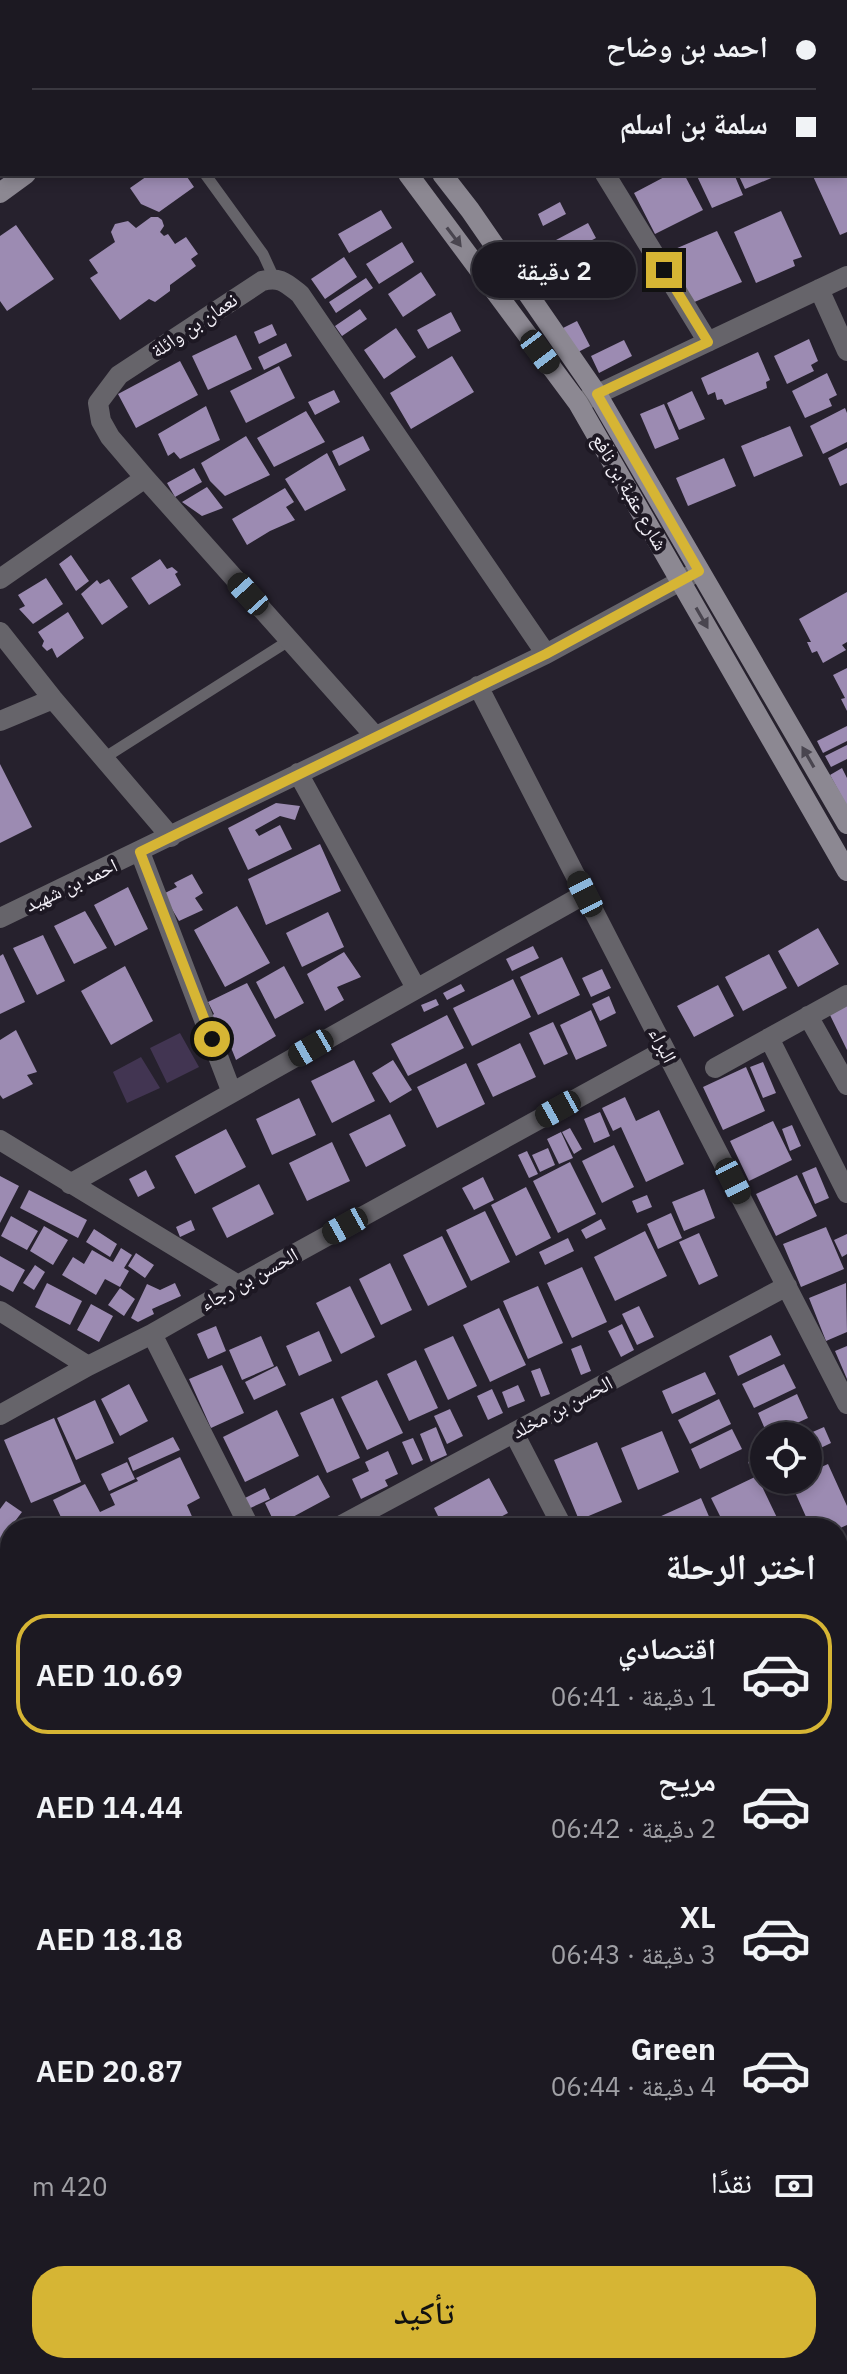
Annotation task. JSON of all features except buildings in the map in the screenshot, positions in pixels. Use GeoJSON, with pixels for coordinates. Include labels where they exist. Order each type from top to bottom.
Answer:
{"type":"FeatureCollection","features":[{"type":"Feature","properties":{"kind":"street"},"geometry":{"type":"LineString","coordinates":[[0,193],[23,176]]}},
{"type":"Feature","properties":{"kind":"street","name":"شارع عقبة بن نافع"},"geometry":{"type":"LineString","coordinates":[[409,176],[578,403],[847,824]]}},
{"type":"Feature","properties":{"kind":"street","name":"شارع عقبة بن نافع"},"geometry":{"type":"LineString","coordinates":[[444,176],[597,394],[847,871]]}},
{"type":"Feature","properties":{"kind":"street"},"geometry":{"type":"LineString","coordinates":[[606,176],[708,342]]}},
{"type":"Feature","properties":{"kind":"street"},"geometry":{"type":"LineString","coordinates":[[578,403],[847,276]]}},
{"type":"Feature","properties":{"kind":"street"},"geometry":{"type":"LineString","coordinates":[[274,278],[300,294],[546,654]]}},
{"type":"Feature","properties":{"kind":"street","name":"نعمان بن وائلة"},"geometry":{"type":"LineString","coordinates":[[274,278],[262,281],[237,296],[119,375],[98,403],[101,421],[110,437],[145,478],[375,736]]}},
{"type":"Feature","properties":{"kind":"street"},"geometry":{"type":"LineString","coordinates":[[819,289],[847,351]]}},
{"type":"Feature","properties":{"kind":"street"},"geometry":{"type":"LineString","coordinates":[[0,579],[145,478]]}},
{"type":"Feature","properties":{"kind":"street","name":"احمد بن شهيد"},"geometry":{"type":"LineString","coordinates":[[0,918],[546,654],[690,575]]}},
{"type":"Feature","properties":{"kind":"street"},"geometry":{"type":"LineString","coordinates":[[0,632],[171,837]]}},
{"type":"Feature","properties":{"kind":"street","name":"البراء"},"geometry":{"type":"LineString","coordinates":[[478,686],[847,1404]]}},
{"type":"Feature","properties":{"kind":"street"},"geometry":{"type":"LineString","coordinates":[[0,721],[53,699]]}},
{"type":"Feature","properties":{"kind":"street"},"geometry":{"type":"LineString","coordinates":[[298,773],[416,988]]}},
{"type":"Feature","properties":{"kind":"street"},"geometry":{"type":"LineString","coordinates":[[140,852],[232,1093]]}},
{"type":"Feature","properties":{"kind":"street"},"geometry":{"type":"LineString","coordinates":[[70,1184],[585,894]]}},
{"type":"Feature","properties":{"kind":"street"},"geometry":{"type":"LineString","coordinates":[[715,1068],[847,995]]}},
{"type":"Feature","properties":{"kind":"street"},"geometry":{"type":"LineString","coordinates":[[808,1016],[847,1085]]}},
{"type":"Feature","properties":{"kind":"street"},"geometry":{"type":"LineString","coordinates":[[769,1038],[847,1193]]}},
{"type":"Feature","properties":{"kind":"street","name":"الحسن بن رجاء"},"geometry":{"type":"LineString","coordinates":[[0,1415],[665,1050]]}},
{"type":"Feature","properties":{"kind":"street"},"geometry":{"type":"LineString","coordinates":[[0,1140],[238,1285]]}},
{"type":"Feature","properties":{"kind":"street","name":"الحسن بن مخلد"},"geometry":{"type":"LineString","coordinates":[[355,1518],[787,1286]]}},
{"type":"Feature","properties":{"kind":"street"},"geometry":{"type":"LineString","coordinates":[[0,1311],[88,1366]]}},
{"type":"Feature","properties":{"kind":"street"},"geometry":{"type":"LineString","coordinates":[[152,1334],[245,1518]]}},
{"type":"Feature","properties":{"kind":"street"},"geometry":{"type":"LineString","coordinates":[[514,1433],[558,1518]]}},
{"type":"Feature","properties":{"kind":"lane"},"geometry":{"type":"LineString","coordinates":[[206,176],[263,254],[274,278]]}},
{"type":"Feature","properties":{"kind":"lane"},"geometry":{"type":"LineString","coordinates":[[104,758],[290,640]]}},
{"type":"Feature","properties":{"kind":"shaded area"},"geometry":{"type":"Polygon","coordinates":[[[180,1033],[199,1067],[167,1083],[150,1048],[180,1033]]]}},
{"type":"Feature","properties":{"kind":"shaded area"},"geometry":{"type":"Polygon","coordinates":[[[141,1057],[160,1088],[127,1103],[113,1072],[141,1057]]]}},
{"type":"Feature","properties":{"kind":"route"},"geometry":{"type":"LineString","coordinates":[[212,1039],[140,852],[546,654],[699,571],[597,394],[708,342],[664,270]]}}]}
